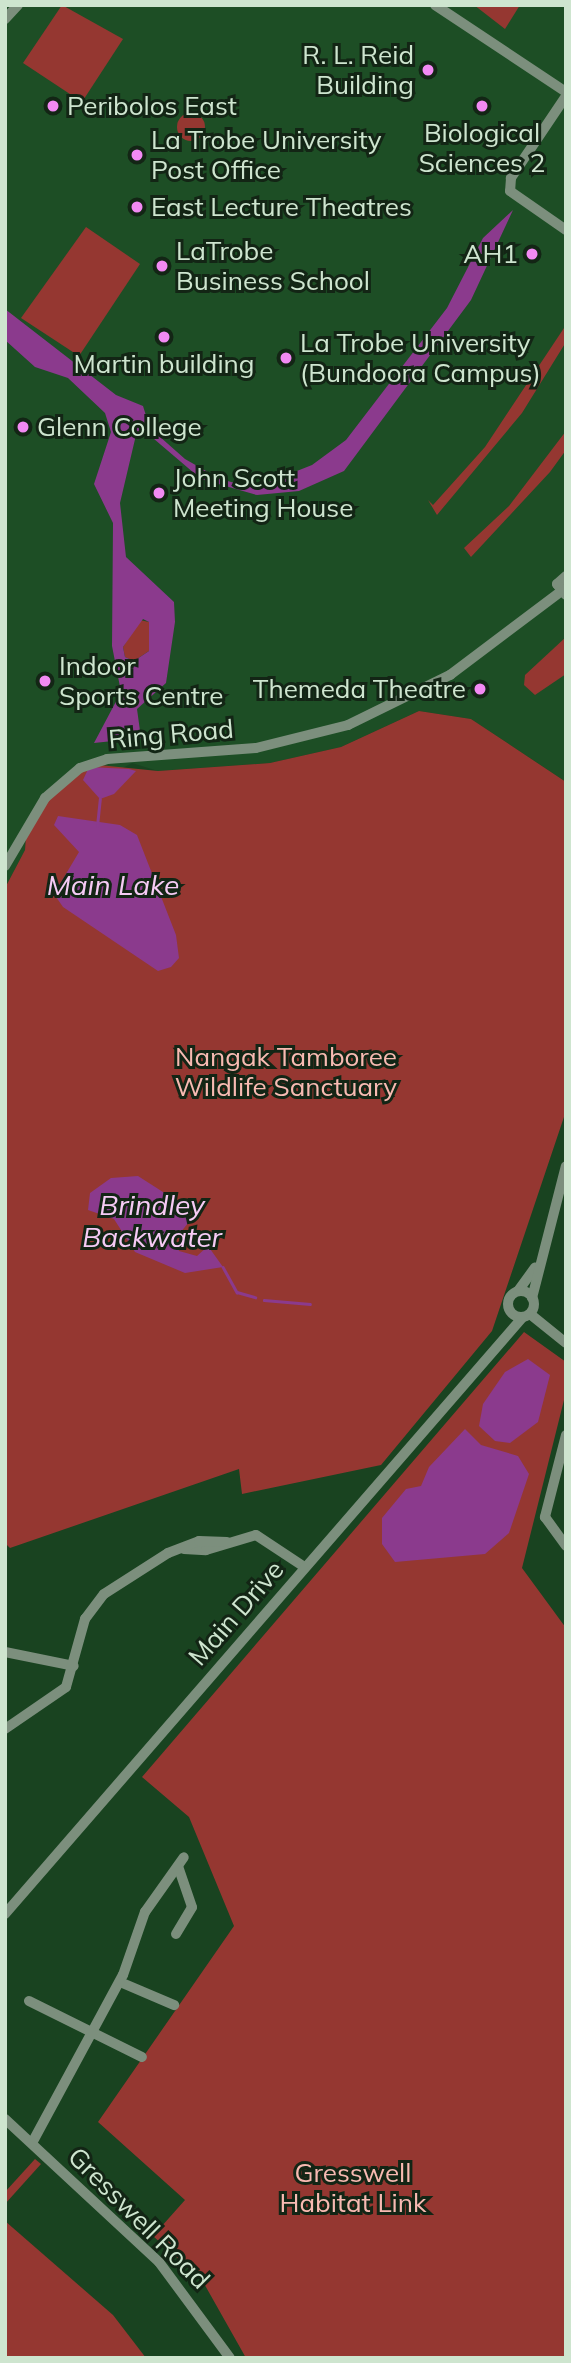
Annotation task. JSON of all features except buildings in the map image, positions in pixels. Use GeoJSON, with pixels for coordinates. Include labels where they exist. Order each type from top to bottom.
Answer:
{"type":"FeatureCollection","features":[{"type":"Feature","properties":{"kind":"street"},"geometry":{"type":"LineString","coordinates":[[5,19],[18,5]]}},
{"type":"Feature","properties":{"kind":"street"},"geometry":{"type":"LineString","coordinates":[[435,5],[566,94],[511,178],[510,191],[566,230]]}},
{"type":"Feature","properties":{"kind":"street"},"geometry":{"type":"LineString","coordinates":[[563,594],[558,581],[566,576]]}},
{"type":"Feature","properties":{"kind":"street","name":"Ring Road"},"geometry":{"type":"LineString","coordinates":[[5,866],[45,798],[80,768],[107,759],[256,748],[348,725],[450,675],[563,594]]}},
{"type":"Feature","properties":{"kind":"street"},"geometry":{"type":"LineString","coordinates":[[526,1316],[537,1265],[562,1197],[566,1166]]}},
{"type":"Feature","properties":{"kind":"street"},"geometry":{"type":"LineString","coordinates":[[532,1297],[517,1291],[537,1265]]}},
{"type":"Feature","properties":{"kind":"street","name":"Main Drive"},"geometry":{"type":"LineString","coordinates":[[498,1339],[509,1312],[508,1300],[517,1291]]}},
{"type":"Feature","properties":{"kind":"street"},"geometry":{"type":"LineString","coordinates":[[509,1312],[526,1316],[566,1343]]}},
{"type":"Feature","properties":{"kind":"street","name":"Main Drive"},"geometry":{"type":"LineString","coordinates":[[5,1914],[498,1339],[526,1316]]}},
{"type":"Feature","properties":{"kind":"street"},"geometry":{"type":"LineString","coordinates":[[566,1435],[545,1517],[566,1546]]}},
{"type":"Feature","properties":{"kind":"street"},"geometry":{"type":"LineString","coordinates":[[5,1729],[69,1684],[71,1665],[95,1602],[156,1559],[206,1540],[227,1542],[264,1536],[303,1566]]}},
{"type":"Feature","properties":{"kind":"street"},"geometry":{"type":"LineString","coordinates":[[5,1652],[71,1665]]}},
{"type":"Feature","properties":{"kind":"street"},"geometry":{"type":"LineString","coordinates":[[32,2143],[120,1982],[137,1944],[140,1921],[181,1861],[192,1907],[176,1934]]}},
{"type":"Feature","properties":{"kind":"street"},"geometry":{"type":"LineString","coordinates":[[120,1982],[174,2005]]}},
{"type":"Feature","properties":{"kind":"street"},"geometry":{"type":"LineString","coordinates":[[29,2001],[142,2057]]}},
{"type":"Feature","properties":{"kind":"street","name":"Gresswell Road"},"geometry":{"type":"LineString","coordinates":[[5,2119],[177,2282],[230,2358]]}},
{"type":"Feature","properties":{"kind":"shaded area","name":"La Trobe University (Bundoora Campus)"},"geometry":{"type":"Polygon","coordinates":[[[5,5],[566,5],[566,782],[471,719],[419,711],[341,747],[270,763],[158,771],[132,763],[27,820],[25,850],[5,888],[5,5]]]}},
{"type":"Feature","properties":{"kind":"green space"},"geometry":{"type":"Polygon","coordinates":[[[62,5],[123,39],[82,102],[23,63],[62,5]]]}},
{"type":"Feature","properties":{"kind":"green space"},"geometry":{"type":"Polygon","coordinates":[[[474,5],[520,5],[505,29],[474,5]]]}},
{"type":"Feature","properties":{"kind":"green space"},"geometry":{"type":"Polygon","coordinates":[[[191,113],[201,117],[205,127],[201,137],[191,141],[181,137],[177,127],[181,117],[191,113]]]}},
{"type":"Feature","properties":{"kind":"green space"},"geometry":{"type":"Polygon","coordinates":[[[86,227],[140,264],[79,356],[21,318],[86,227]]]}},
{"type":"Feature","properties":{"kind":"green space"},"geometry":{"type":"Polygon","coordinates":[[[566,325],[566,342],[522,413],[437,515],[428,500],[433,505],[485,447],[566,325]]]}},
{"type":"Feature","properties":{"kind":"green space"},"geometry":{"type":"Polygon","coordinates":[[[566,431],[566,450],[550,472],[471,557],[464,548],[509,506],[566,431]]]}},
{"type":"Feature","properties":{"kind":"green space"},"geometry":{"type":"Polygon","coordinates":[[[140,620],[149,622],[149,651],[134,661],[125,657],[123,647],[140,620]]]}},
{"type":"Feature","properties":{"kind":"green space"},"geometry":{"type":"Polygon","coordinates":[[[566,637],[566,674],[535,695],[524,685],[525,675],[566,637]]]}},
{"type":"Feature","properties":{"kind":"green space","name":"Nangak Tamboree Wildlife Sanctuary"},"geometry":{"type":"Polygon","coordinates":[[[419,711],[471,719],[566,782],[566,1111],[492,1331],[381,1465],[242,1494],[239,1469],[10,1548],[5,1543],[5,888],[25,850],[27,820],[69,775],[99,765],[158,771],[270,763],[341,747],[419,711]]]}},
{"type":"Feature","properties":{"kind":"green space","name":"Gresswell Habitat Link"},"geometry":{"type":"Polygon","coordinates":[[[524,1332],[566,1362],[566,1392],[522,1568],[566,1628],[566,2358],[246,2358],[202,2280],[153,2236],[185,2200],[98,2122],[234,1926],[189,1817],[142,1777],[524,1332]]]}},
{"type":"Feature","properties":{"kind":"green space"},"geometry":{"type":"Polygon","coordinates":[[[35,2159],[41,2164],[5,2204],[5,2192],[35,2159]]]}},
{"type":"Feature","properties":{"kind":"green space"},"geometry":{"type":"Polygon","coordinates":[[[5,2221],[113,2315],[146,2358],[5,2358],[5,2221]]]}},
{"type":"Feature","properties":{"kind":"water"},"geometry":{"type":"Polygon","coordinates":[[[513,210],[471,300],[344,471],[299,491],[257,495],[201,479],[147,433],[136,435],[120,503],[126,557],[174,602],[175,622],[166,683],[137,709],[141,738],[94,743],[121,692],[112,646],[113,523],[94,484],[111,432],[105,413],[68,378],[35,367],[5,340],[5,309],[116,395],[143,406],[150,428],[185,459],[220,479],[254,488],[312,465],[346,440],[447,308],[483,238],[513,210]],[[143,619],[123,647],[125,657],[134,661],[149,651],[149,622],[143,619]]]}},
{"type":"Feature","properties":{"kind":"water"},"geometry":{"type":"Polygon","coordinates":[[[89,767],[136,771],[114,794],[100,799],[83,780],[89,767]]]}},
{"type":"Feature","properties":{"kind":"water","name":"Main Lake"},"geometry":{"type":"Polygon","coordinates":[[[58,816],[120,825],[137,835],[176,935],[179,958],[171,967],[158,971],[63,907],[54,894],[79,852],[54,825],[58,816]]]}},
{"type":"Feature","properties":{"kind":"water","name":"Brindley Backwater"},"geometry":{"type":"Polygon","coordinates":[[[138,1176],[177,1201],[189,1222],[175,1239],[179,1251],[197,1256],[208,1246],[223,1267],[185,1273],[135,1252],[114,1219],[88,1210],[90,1193],[111,1178],[138,1176]]]}},
{"type":"Feature","properties":{"kind":"water"},"geometry":{"type":"Polygon","coordinates":[[[528,1359],[550,1375],[538,1422],[510,1443],[495,1441],[479,1426],[483,1404],[505,1372],[528,1359]]]}},
{"type":"Feature","properties":{"kind":"water"},"geometry":{"type":"Polygon","coordinates":[[[465,1429],[481,1445],[518,1456],[529,1474],[509,1533],[485,1554],[395,1562],[382,1544],[382,1518],[406,1489],[421,1486],[429,1467],[465,1429]]]}},
{"type":"Feature","properties":{"kind":"waterway"},"geometry":{"type":"LineString","coordinates":[[97,826],[100,799]]}},
{"type":"Feature","properties":{"kind":"waterway"},"geometry":{"type":"LineString","coordinates":[[223,1267],[237,1292],[255,1297]]}},
{"type":"Feature","properties":{"kind":"waterway"},"geometry":{"type":"LineString","coordinates":[[264,1300],[310,1304]]}},
{"type":"Feature","properties":{"kind":"place","name":"R. L. Reid Building"},"geometry":{"type":"Point","coordinates":[428,70]}},
{"type":"Feature","properties":{"kind":"place","name":"Peribolos East"},"geometry":{"type":"Point","coordinates":[53,106]}},
{"type":"Feature","properties":{"kind":"place","name":"Biological Sciences 2"},"geometry":{"type":"Point","coordinates":[482,106]}},
{"type":"Feature","properties":{"kind":"place","name":"La Trobe University Post Office"},"geometry":{"type":"Point","coordinates":[137,155]}},
{"type":"Feature","properties":{"kind":"place","name":"East Lecture Theatres"},"geometry":{"type":"Point","coordinates":[137,207]}},
{"type":"Feature","properties":{"kind":"place","name":"AH1"},"geometry":{"type":"Point","coordinates":[532,254]}},
{"type":"Feature","properties":{"kind":"place","name":"LaTrobe Business School"},"geometry":{"type":"Point","coordinates":[162,266]}},
{"type":"Feature","properties":{"kind":"place","name":"Martin building"},"geometry":{"type":"Point","coordinates":[164,337]}},
{"type":"Feature","properties":{"kind":"place","name":"La Trobe University (Bundoora Campus)"},"geometry":{"type":"Point","coordinates":[286,358]}},
{"type":"Feature","properties":{"kind":"place","name":"Glenn College"},"geometry":{"type":"Point","coordinates":[23,427]}},
{"type":"Feature","properties":{"kind":"place","name":"John Scott Meeting House"},"geometry":{"type":"Point","coordinates":[159,493]}},
{"type":"Feature","properties":{"kind":"place","name":"Indoor Sports Centre"},"geometry":{"type":"Point","coordinates":[45,681]}},
{"type":"Feature","properties":{"kind":"place","name":"Themeda Theatre"},"geometry":{"type":"Point","coordinates":[480,689]}}]}
